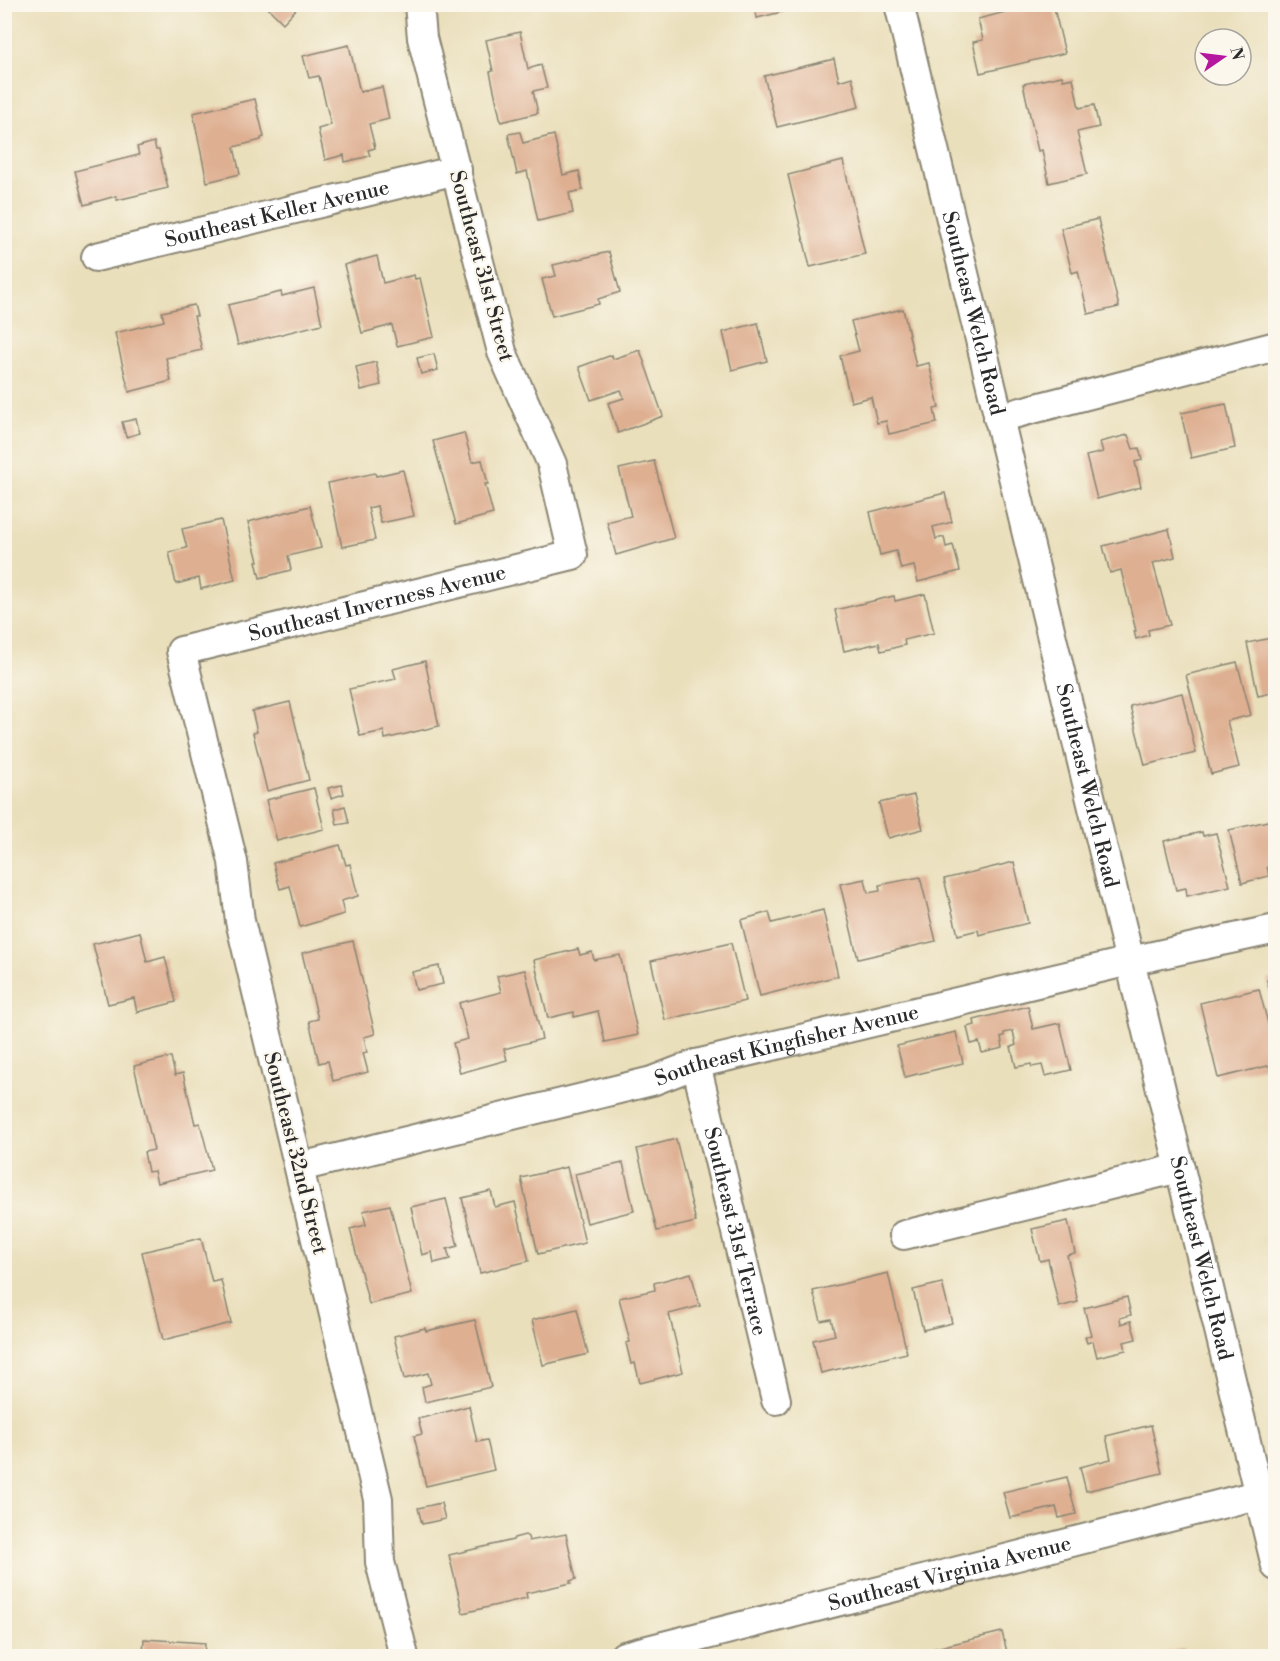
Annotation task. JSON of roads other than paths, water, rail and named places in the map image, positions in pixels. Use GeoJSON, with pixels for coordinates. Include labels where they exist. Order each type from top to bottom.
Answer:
{"type":"FeatureCollection","features":[{"type":"Feature","properties":{"kind":"street","name":"Southeast 31st Street"},"geometry":{"type":"LineString","coordinates":[[419,4],[422,38],[502,352],[552,464],[573,555]]}},
{"type":"Feature","properties":{"kind":"street","name":"Southeast Welch Road"},"geometry":{"type":"LineString","coordinates":[[899,4],[1180,1168],[1267,1492],[1275,1566]]}},
{"type":"Feature","properties":{"kind":"street","name":"Southeast Keller Avenue"},"geometry":{"type":"LineString","coordinates":[[96,257],[457,170]]}},
{"type":"Feature","properties":{"kind":"street"},"geometry":{"type":"LineString","coordinates":[[998,418],[1275,345]]}},
{"type":"Feature","properties":{"kind":"street","name":"Southeast Inverness Avenue"},"geometry":{"type":"LineString","coordinates":[[181,651],[573,555]]}},
{"type":"Feature","properties":{"kind":"street","name":"Southeast 32nd Street"},"geometry":{"type":"LineString","coordinates":[[181,651],[233,862],[240,921],[378,1499],[380,1562],[404,1656]]}},
{"type":"Feature","properties":{"kind":"street","name":"Southeast Kingfisher Avenue"},"geometry":{"type":"LineString","coordinates":[[300,1167],[652,1081],[696,1064],[1275,929]]}},
{"type":"Feature","properties":{"kind":"street","name":"Southeast 31st Terrace"},"geometry":{"type":"LineString","coordinates":[[696,1064],[776,1400]]}},
{"type":"Feature","properties":{"kind":"street"},"geometry":{"type":"LineString","coordinates":[[904,1235],[1180,1168]]}},
{"type":"Feature","properties":{"kind":"street","name":"Southeast Virginia Avenue"},"geometry":{"type":"LineString","coordinates":[[624,1656],[1267,1492]]}}]}
